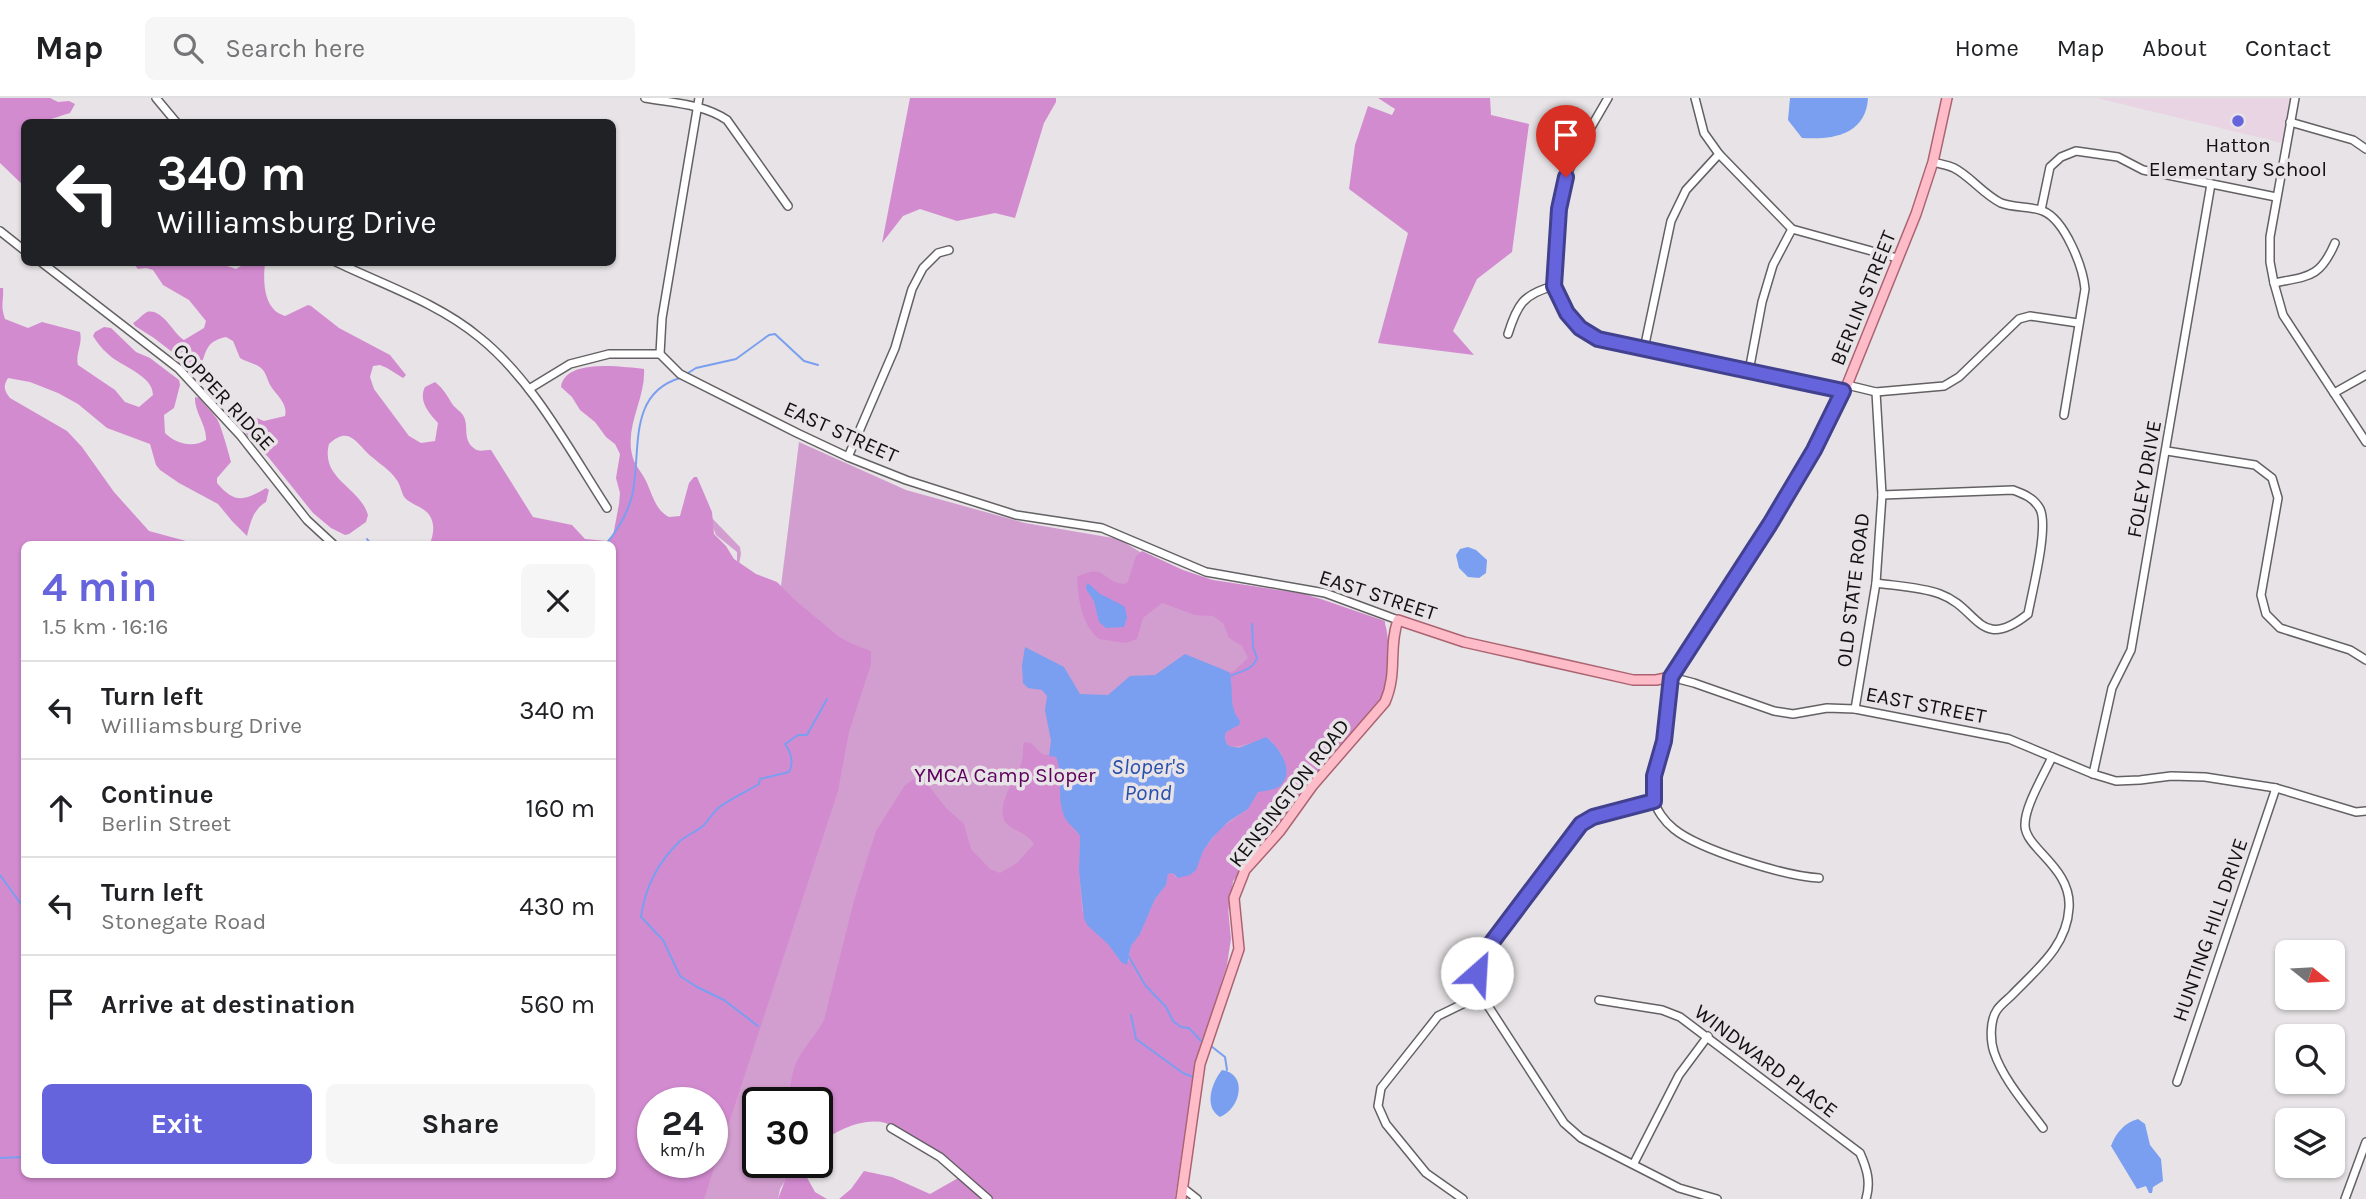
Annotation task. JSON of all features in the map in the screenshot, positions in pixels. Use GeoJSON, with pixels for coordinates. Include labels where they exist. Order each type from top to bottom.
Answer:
{"type":"FeatureCollection","features":[{"type":"Feature","properties":{"kind":"main road","name":"BERLIN STREET"},"geometry":{"type":"LineString","coordinates":[[1671,677],[1770,524],[1814,450],[1845,388],[1916,214],[1933,162],[1947,98]]}},
{"type":"Feature","properties":{"kind":"main road","name":"EAST STREET"},"geometry":{"type":"LineString","coordinates":[[1398,620],[1464,642],[1633,680],[1671,677]]}},
{"type":"Feature","properties":{"kind":"main road","name":"KENSINGTON ROAD"},"geometry":{"type":"LineString","coordinates":[[1181,1199],[1200,1064],[1238,949],[1234,898],[1245,870],[1280,831],[1313,785],[1385,702],[1394,670],[1394,632],[1398,620]]}},
{"type":"Feature","properties":{"kind":"street"},"geometry":{"type":"LineString","coordinates":[[156,98],[174,119]]}},
{"type":"Feature","properties":{"kind":"street"},"geometry":{"type":"LineString","coordinates":[[645,98],[698,102],[727,120],[788,206]]}},
{"type":"Feature","properties":{"kind":"street"},"geometry":{"type":"LineString","coordinates":[[1695,98],[1704,133],[1719,154],[1792,229],[1897,258]]}},
{"type":"Feature","properties":{"kind":"street"},"geometry":{"type":"LineString","coordinates":[[2295,98],[2270,237],[2270,262],[2274,283],[2283,315],[2366,442]]}},
{"type":"Feature","properties":{"kind":"street"},"geometry":{"type":"LineString","coordinates":[[1606,99],[1566,177],[1559,209],[1554,286],[1567,313],[1580,328],[1598,339],[1749,371],[1876,391],[1944,386],[1959,377],[2019,320],[2030,316],[2078,323]]}},
{"type":"Feature","properties":{"kind":"street"},"geometry":{"type":"LineString","coordinates":[[529,389],[569,364],[609,354],[660,354],[662,318],[698,102]]}},
{"type":"Feature","properties":{"kind":"street"},"geometry":{"type":"LineString","coordinates":[[2290,122],[2353,140],[2366,149]]}},
{"type":"Feature","properties":{"kind":"street"},"geometry":{"type":"LineString","coordinates":[[2041,210],[2050,167],[2061,157],[2076,151],[2118,157],[2143,170],[2276,197]]}},
{"type":"Feature","properties":{"kind":"street"},"geometry":{"type":"LineString","coordinates":[[1644,349],[1671,220],[1686,190],[1719,154]]}},
{"type":"Feature","properties":{"kind":"street"},"geometry":{"type":"LineString","coordinates":[[1933,162],[1955,168],[1978,189],[2003,204],[2041,210],[2052,216],[2060,225],[2084,275],[2085,289],[2064,415]]}},
{"type":"Feature","properties":{"kind":"street","name":"FOLEY DRIVE"},"geometry":{"type":"LineString","coordinates":[[2092,774],[2112,688],[2131,650],[2211,184]]}},
{"type":"Feature","properties":{"kind":"street"},"geometry":{"type":"LineString","coordinates":[[1749,371],[1762,302],[1773,265],[1792,229]]}},
{"type":"Feature","properties":{"kind":"street"},"geometry":{"type":"LineString","coordinates":[[0,231],[21,248]]}},
{"type":"Feature","properties":{"kind":"street"},"geometry":{"type":"LineString","coordinates":[[2274,283],[2312,275],[2323,267],[2335,243]]}},
{"type":"Feature","properties":{"kind":"street"},"geometry":{"type":"LineString","coordinates":[[848,457],[895,348],[912,289],[923,268],[938,253],[949,250]]}},
{"type":"Feature","properties":{"kind":"street","name":"COPPER RIDGE"},"geometry":{"type":"LineString","coordinates":[[46,266],[179,369],[240,435],[307,520],[331,541]]}},
{"type":"Feature","properties":{"kind":"street"},"geometry":{"type":"LineString","coordinates":[[345,266],[441,311],[479,336],[506,361],[529,389],[607,508]]}},
{"type":"Feature","properties":{"kind":"street"},"geometry":{"type":"LineString","coordinates":[[1508,334],[1516,308],[1535,291],[1554,286]]}},
{"type":"Feature","properties":{"kind":"street","name":"EAST STREET"},"geometry":{"type":"LineString","coordinates":[[660,354],[680,374],[848,457],[906,480],[1017,514],[1102,528],[1206,572],[1325,593],[1398,620]]}},
{"type":"Feature","properties":{"kind":"street"},"geometry":{"type":"LineString","coordinates":[[2334,393],[2366,374]]}},
{"type":"Feature","properties":{"kind":"street","name":"OLD STATE ROAD"},"geometry":{"type":"LineString","coordinates":[[1855,709],[1876,583],[1882,495],[1876,391]]}},
{"type":"Feature","properties":{"kind":"street"},"geometry":{"type":"LineString","coordinates":[[2167,451],[2255,465],[2273,478],[2278,498],[2261,595],[2266,614],[2280,628],[2350,650],[2366,660]]}},
{"type":"Feature","properties":{"kind":"street"},"geometry":{"type":"LineString","coordinates":[[1876,583],[1940,594],[1955,601],[1982,627],[1997,630],[2014,625],[2028,614],[2043,528],[2040,510],[2028,495],[2013,491],[1882,495]]}},
{"type":"Feature","properties":{"kind":"street"},"geometry":{"type":"LineString","coordinates":[[1671,677],[1664,741],[1654,776],[1654,801],[1662,816],[1673,829],[1693,840],[1750,863],[1819,878]]}},
{"type":"Feature","properties":{"kind":"street","name":"EAST STREET"},"geometry":{"type":"LineString","coordinates":[[1671,677],[1774,711],[1793,714],[1827,708],[1855,709],[2009,739],[2092,774],[2116,780],[2171,776],[2205,777],[2276,789],[2356,812],[2366,811]]}},
{"type":"Feature","properties":{"kind":"street"},"geometry":{"type":"LineString","coordinates":[[2043,1128],[2006,1075],[1994,1051],[1991,1034],[1995,1012],[2052,954],[2066,931],[2070,905],[2064,881],[2053,863],[2026,835],[2025,824],[2026,813],[2052,757]]}},
{"type":"Feature","properties":{"kind":"street","name":"HUNTING HILL DRIVE"},"geometry":{"type":"LineString","coordinates":[[2177,1082],[2276,789]]}},
{"type":"Feature","properties":{"kind":"street"},"geometry":{"type":"LineString","coordinates":[[1654,801],[1593,817],[1581,824],[1480,958],[1477,973],[1481,995],[1564,1123],[1581,1138],[1679,1188],[1717,1199]]}},
{"type":"Feature","properties":{"kind":"street"},"geometry":{"type":"LineString","coordinates":[[1462,1199],[1426,1172],[1386,1124],[1378,1106],[1381,1088],[1438,1016],[1481,995]]}},
{"type":"Feature","properties":{"kind":"street","name":"WINDWARD PLACE"},"geometry":{"type":"LineString","coordinates":[[1599,1000],[1662,1010],[1680,1017],[1707,1036],[1860,1153],[1868,1170],[1866,1199]]}},
{"type":"Feature","properties":{"kind":"street"},"geometry":{"type":"LineString","coordinates":[[1634,1163],[1679,1075],[1707,1036]]}},
{"type":"Feature","properties":{"kind":"street"},"geometry":{"type":"LineString","coordinates":[[891,1128],[940,1157],[988,1199]]}},
{"type":"Feature","properties":{"kind":"street"},"geometry":{"type":"LineString","coordinates":[[2346,1199],[2364,1155],[2366,1142]]}},
{"type":"Feature","properties":{"kind":"street"},"geometry":{"type":"LineString","coordinates":[[1183,1188],[1198,1199]]}},
{"type":"Feature","properties":{"kind":"shaded area"},"geometry":{"type":"Polygon","coordinates":[[[0,98],[50,98],[75,104],[70,113],[50,119],[21,119],[21,183],[0,163],[0,98]]]}},
{"type":"Feature","properties":{"kind":"shaded area"},"geometry":{"type":"Polygon","coordinates":[[[910,98],[1056,98],[1044,123],[1015,218],[995,213],[957,221],[920,209],[903,216],[882,243],[910,98]]]}},
{"type":"Feature","properties":{"kind":"shaded area"},"geometry":{"type":"Polygon","coordinates":[[[1378,98],[1490,98],[1491,115],[1529,124],[1512,252],[1477,279],[1453,331],[1474,355],[1378,343],[1408,233],[1349,189],[1355,145],[1368,106],[1392,115],[1395,109],[1378,98]]]}},
{"type":"Feature","properties":{"kind":"shaded area","name":"Hatton Elementary School"},"geometry":{"type":"Polygon","coordinates":[[[2097,98],[2291,98],[2282,143],[2097,98]]]}},
{"type":"Feature","properties":{"kind":"shaded area"},"geometry":{"type":"Polygon","coordinates":[[[136,266],[227,266],[236,269],[241,266],[265,266],[266,294],[272,308],[278,313],[285,316],[311,306],[339,328],[390,355],[406,375],[403,378],[380,365],[373,366],[370,377],[374,389],[409,436],[421,443],[435,441],[438,423],[428,411],[423,392],[425,387],[435,382],[463,415],[468,442],[475,449],[491,450],[533,517],[572,525],[585,539],[607,541],[431,541],[433,528],[429,514],[405,498],[398,481],[391,473],[348,436],[336,438],[329,444],[330,466],[364,505],[368,515],[366,522],[349,534],[345,535],[331,528],[313,513],[269,458],[232,419],[234,411],[237,410],[264,421],[285,416],[284,404],[263,370],[240,358],[233,341],[226,337],[209,346],[198,372],[135,326],[133,323],[144,314],[153,312],[163,318],[184,340],[204,328],[206,321],[189,300],[163,285],[153,270],[138,269],[136,266]]]}},
{"type":"Feature","properties":{"kind":"shaded area"},"geometry":{"type":"Polygon","coordinates":[[[0,288],[3,288],[2,306],[5,319],[28,328],[42,322],[80,332],[78,365],[115,390],[125,402],[139,407],[153,395],[152,388],[142,376],[108,354],[93,336],[104,327],[111,328],[136,352],[150,358],[179,380],[174,408],[164,415],[165,433],[185,444],[206,440],[205,429],[195,403],[195,397],[199,398],[219,422],[231,462],[217,478],[217,483],[229,494],[240,498],[252,496],[266,488],[269,490],[266,502],[253,516],[247,536],[218,504],[160,470],[150,444],[107,428],[78,404],[58,393],[30,382],[8,378],[5,388],[10,398],[67,431],[82,447],[114,492],[149,531],[186,541],[21,541],[21,1178],[616,1178],[616,541],[607,541],[613,536],[619,504],[620,493],[616,478],[620,454],[615,444],[561,387],[565,378],[573,372],[583,368],[610,366],[644,369],[642,392],[632,426],[631,449],[634,461],[660,510],[669,517],[680,516],[689,483],[697,477],[712,512],[714,534],[734,559],[756,574],[777,582],[838,636],[871,651],[871,664],[849,732],[838,791],[728,1126],[728,1087],[637,1087],[637,1178],[711,1178],[704,1199],[0,1199],[0,288]]]}},
{"type":"Feature","properties":{"kind":"shaded area"},"geometry":{"type":"Polygon","coordinates":[[[1142,551],[1213,580],[1305,594],[1384,621],[1388,671],[1384,691],[1233,881],[1228,908],[1231,939],[1227,965],[1194,1071],[1175,1199],[993,1199],[951,1161],[886,1123],[868,1122],[833,1135],[833,1087],[790,1087],[793,1073],[799,1057],[824,1020],[855,897],[876,831],[905,785],[917,777],[924,780],[947,809],[964,824],[971,849],[990,869],[1000,873],[1017,863],[1034,844],[1006,823],[1003,813],[1005,798],[1022,761],[1024,742],[1031,743],[1042,754],[1056,757],[1063,813],[1080,836],[1082,911],[1095,932],[1121,962],[1129,961],[1131,946],[1140,934],[1155,899],[1166,885],[1168,874],[1173,873],[1176,878],[1220,829],[1248,809],[1255,795],[1286,772],[1282,754],[1269,739],[1234,746],[1229,746],[1225,740],[1226,732],[1235,727],[1229,672],[1234,671],[1248,658],[1242,646],[1229,638],[1223,623],[1213,616],[1195,615],[1162,603],[1143,618],[1137,639],[1126,643],[1099,639],[1088,626],[1080,602],[1077,577],[1099,572],[1125,584],[1136,556],[1142,551]]]}},
{"type":"Feature","properties":{"kind":"shaded area"},"geometry":{"type":"Polygon","coordinates":[[[864,1171],[892,1177],[930,1194],[960,1177],[982,1199],[839,1199],[851,1189],[864,1171]]]}},
{"type":"Feature","properties":{"kind":"shaded area"},"geometry":{"type":"Polygon","coordinates":[[[786,1178],[807,1178],[815,1192],[827,1199],[778,1199],[786,1178]]]}},
{"type":"Feature","properties":{"kind":"green space","name":"YMCA Camp Sloper"},"geometry":{"type":"Polygon","coordinates":[[[799,442],[906,490],[1025,523],[1119,539],[1187,581],[1318,598],[1385,621],[1386,693],[1233,881],[1219,972],[993,1199],[951,1161],[886,1123],[852,1107],[833,1103],[833,1087],[742,1087],[742,1178],[787,1178],[778,1199],[647,1199],[646,1178],[728,1178],[728,1087],[639,1087],[616,739],[616,677],[730,577],[737,561],[737,552],[716,535],[708,514],[740,547],[738,569],[742,573],[754,573],[779,602],[799,442]]]}},
{"type":"Feature","properties":{"kind":"water"},"geometry":{"type":"Polygon","coordinates":[[[1790,98],[1868,98],[1861,120],[1845,133],[1825,138],[1802,138],[1788,120],[1790,98]]]}},
{"type":"Feature","properties":{"kind":"water"},"geometry":{"type":"Polygon","coordinates":[[[1468,547],[1487,560],[1486,573],[1479,578],[1468,577],[1459,568],[1456,555],[1460,549],[1468,547]]]}},
{"type":"Feature","properties":{"kind":"water"},"geometry":{"type":"Polygon","coordinates":[[[1087,583],[1100,594],[1125,607],[1127,618],[1124,627],[1106,628],[1099,622],[1094,601],[1086,589],[1087,583]]]}},
{"type":"Feature","properties":{"kind":"water","name":"Sloper's Pond"},"geometry":{"type":"Polygon","coordinates":[[[1025,647],[1064,667],[1080,694],[1108,695],[1130,676],[1155,675],[1185,654],[1229,672],[1232,703],[1240,721],[1239,725],[1226,732],[1227,743],[1239,748],[1266,737],[1284,760],[1285,780],[1280,786],[1258,792],[1248,809],[1229,821],[1212,838],[1203,851],[1196,870],[1190,875],[1178,878],[1173,873],[1168,874],[1166,885],[1155,899],[1140,934],[1131,946],[1127,965],[1121,962],[1084,919],[1079,872],[1080,836],[1064,817],[1058,763],[1056,757],[1049,756],[1051,741],[1045,710],[1047,696],[1042,690],[1028,688],[1023,683],[1025,647]]]}},
{"type":"Feature","properties":{"kind":"water"},"geometry":{"type":"Polygon","coordinates":[[[1222,1070],[1236,1078],[1239,1092],[1233,1106],[1220,1117],[1212,1107],[1211,1094],[1222,1070]]]}},
{"type":"Feature","properties":{"kind":"water"},"geometry":{"type":"Polygon","coordinates":[[[2138,1119],[2145,1124],[2150,1145],[2161,1159],[2163,1181],[2153,1187],[2152,1193],[2149,1193],[2146,1186],[2137,1189],[2111,1146],[2121,1129],[2138,1119]]]}},
{"type":"Feature","properties":{"kind":"waterway"},"geometry":{"type":"LineString","coordinates":[[688,373],[696,368],[736,359],[769,335],[775,334],[804,361],[818,365]]}},
{"type":"Feature","properties":{"kind":"waterway"},"geometry":{"type":"LineString","coordinates":[[608,541],[622,521],[632,496],[639,427],[644,411],[651,397],[663,386],[680,378]]}},
{"type":"Feature","properties":{"kind":"waterway"},"geometry":{"type":"LineString","coordinates":[[1230,676],[1250,668],[1257,658],[1253,647],[1252,624]]}},
{"type":"Feature","properties":{"kind":"waterway"},"geometry":{"type":"LineString","coordinates":[[758,1026],[724,1000],[680,976],[663,940],[641,917],[643,906],[654,876],[680,841],[703,826],[722,805],[759,784],[760,779],[789,772],[791,758],[785,744],[798,735],[807,735],[827,699]]}},
{"type":"Feature","properties":{"kind":"waterway"},"geometry":{"type":"LineString","coordinates":[[0,875],[21,904]]}},
{"type":"Feature","properties":{"kind":"waterway"},"geometry":{"type":"LineString","coordinates":[[1129,957],[1145,985],[1166,1007],[1173,1021],[1181,1027],[1189,1028],[1201,1041]]}},
{"type":"Feature","properties":{"kind":"waterway"},"geometry":{"type":"LineString","coordinates":[[1131,1015],[1136,1039],[1183,1073],[1193,1077]]}},
{"type":"Feature","properties":{"kind":"waterway"},"geometry":{"type":"LineString","coordinates":[[1211,1046],[1225,1057],[1227,1070]]}},
{"type":"Feature","properties":{"kind":"waterway"},"geometry":{"type":"LineString","coordinates":[[0,1158],[21,1157]]}},
{"type":"Feature","properties":{"kind":"place","name":"Hatton Elementary School"},"geometry":{"type":"Point","coordinates":[2238,121]}},
{"type":"Feature","properties":{"kind":"route"},"geometry":{"type":"LineString","coordinates":[[1477,973],[1480,958],[1581,824],[1593,817],[1654,801],[1654,776],[1664,741],[1671,677],[1770,524],[1814,450],[1843,391],[1598,339],[1580,328],[1567,313],[1554,286],[1559,209],[1566,177]]}}]}
